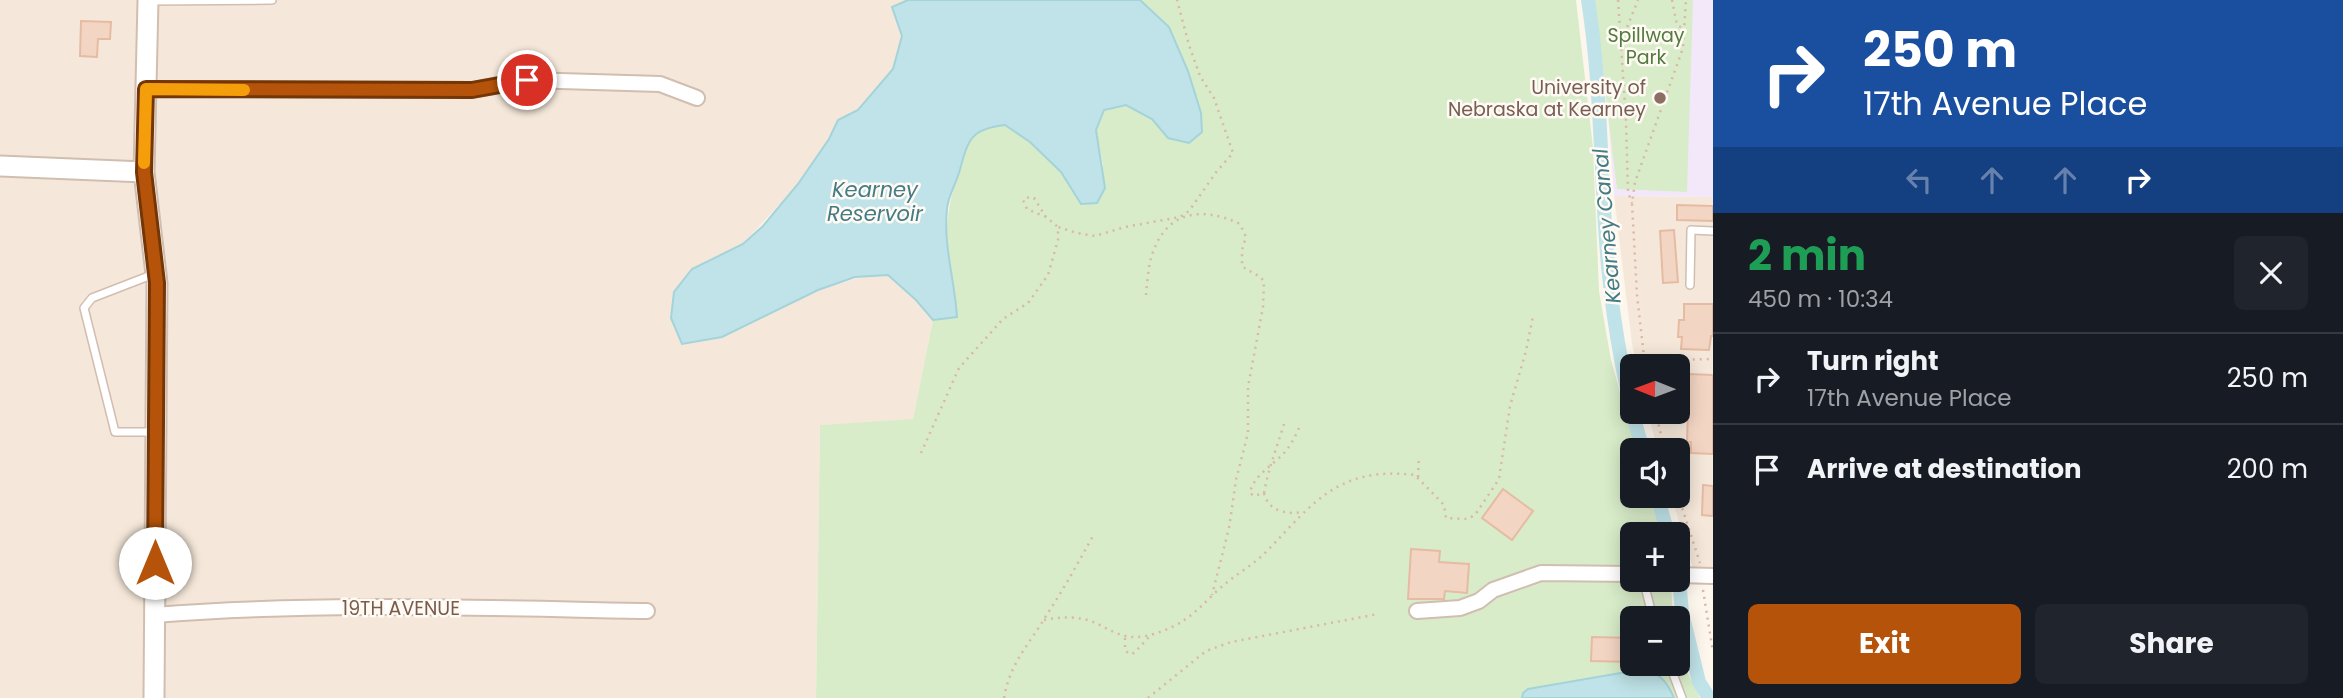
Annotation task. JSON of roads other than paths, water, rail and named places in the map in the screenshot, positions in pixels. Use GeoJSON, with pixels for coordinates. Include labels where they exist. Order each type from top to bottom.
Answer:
{"type":"FeatureCollection","features":[{"type":"Feature","properties":{"kind":"street"},"geometry":{"type":"LineString","coordinates":[[148,1],[144,172],[156,274],[154,698]]}},
{"type":"Feature","properties":{"kind":"street"},"geometry":{"type":"LineString","coordinates":[[146,89],[472,90],[527,80],[660,84],[697,98]]}},
{"type":"Feature","properties":{"kind":"street"},"geometry":{"type":"LineString","coordinates":[[0,166],[144,172]]}},
{"type":"Feature","properties":{"kind":"street"},"geometry":{"type":"LineString","coordinates":[[1417,611],[1460,608],[1479,601],[1493,590],[1541,573],[1620,574]]}},
{"type":"Feature","properties":{"kind":"street"},"geometry":{"type":"LineString","coordinates":[[1690,575],[1713,576]]}},
{"type":"Feature","properties":{"kind":"street","name":"19TH AVENUE"},"geometry":{"type":"LineString","coordinates":[[154,615],[248,608],[358,607],[647,611]]}},
{"type":"Feature","properties":{"kind":"lane"},"geometry":{"type":"LineString","coordinates":[[148,1],[272,0]]}},
{"type":"Feature","properties":{"kind":"lane"},"geometry":{"type":"LineString","coordinates":[[1690,285],[1691,230],[1713,231]]}},
{"type":"Feature","properties":{"kind":"lane"},"geometry":{"type":"LineString","coordinates":[[156,274],[92,298],[84,308],[115,432],[156,432]]}},
{"type":"Feature","properties":{"kind":"lane"},"geometry":{"type":"LineString","coordinates":[[1674,676],[1682,698]]}},
{"type":"Feature","properties":{"kind":"water","name":"Kearney Reservoir"},"geometry":{"type":"Polygon","coordinates":[[[908,0],[1140,0],[1169,27],[1188,71],[1201,113],[1202,132],[1189,143],[1168,138],[1152,119],[1126,105],[1104,110],[1096,130],[1105,188],[1097,203],[1081,204],[1061,172],[1030,142],[1005,125],[984,130],[972,138],[968,145],[948,204],[948,250],[957,317],[933,320],[916,300],[888,275],[855,277],[818,290],[722,337],[682,344],[671,318],[674,292],[692,269],[743,244],[763,226],[798,184],[829,139],[838,120],[858,110],[893,69],[902,36],[892,7],[908,0]]]}},
{"type":"Feature","properties":{"kind":"water"},"geometry":{"type":"Polygon","coordinates":[[[1620,673],[1620,676],[1659,676],[1674,698],[1522,698],[1528,689],[1620,673]]]}},
{"type":"Feature","properties":{"kind":"waterway","name":"Kearney Canal"},"geometry":{"type":"LineString","coordinates":[[1588,0],[1596,66],[1610,289],[1626,382],[1640,438]]}},
{"type":"Feature","properties":{"kind":"waterway","name":"Kearney Canal"},"geometry":{"type":"LineString","coordinates":[[1661,508],[1665,522]]}},
{"type":"Feature","properties":{"kind":"waterway","name":"Kearney Canal"},"geometry":{"type":"LineString","coordinates":[[1680,592],[1682,613],[1699,682],[1709,698]]}},
{"type":"Feature","properties":{"kind":"place","name":"University of Nebraska at Kearney"},"geometry":{"type":"Point","coordinates":[1660,98]}},
{"type":"Feature","properties":{"kind":"park label","name":"Spillway Park"},"geometry":{"type":"Point","coordinates":[1646,46]}}]}
